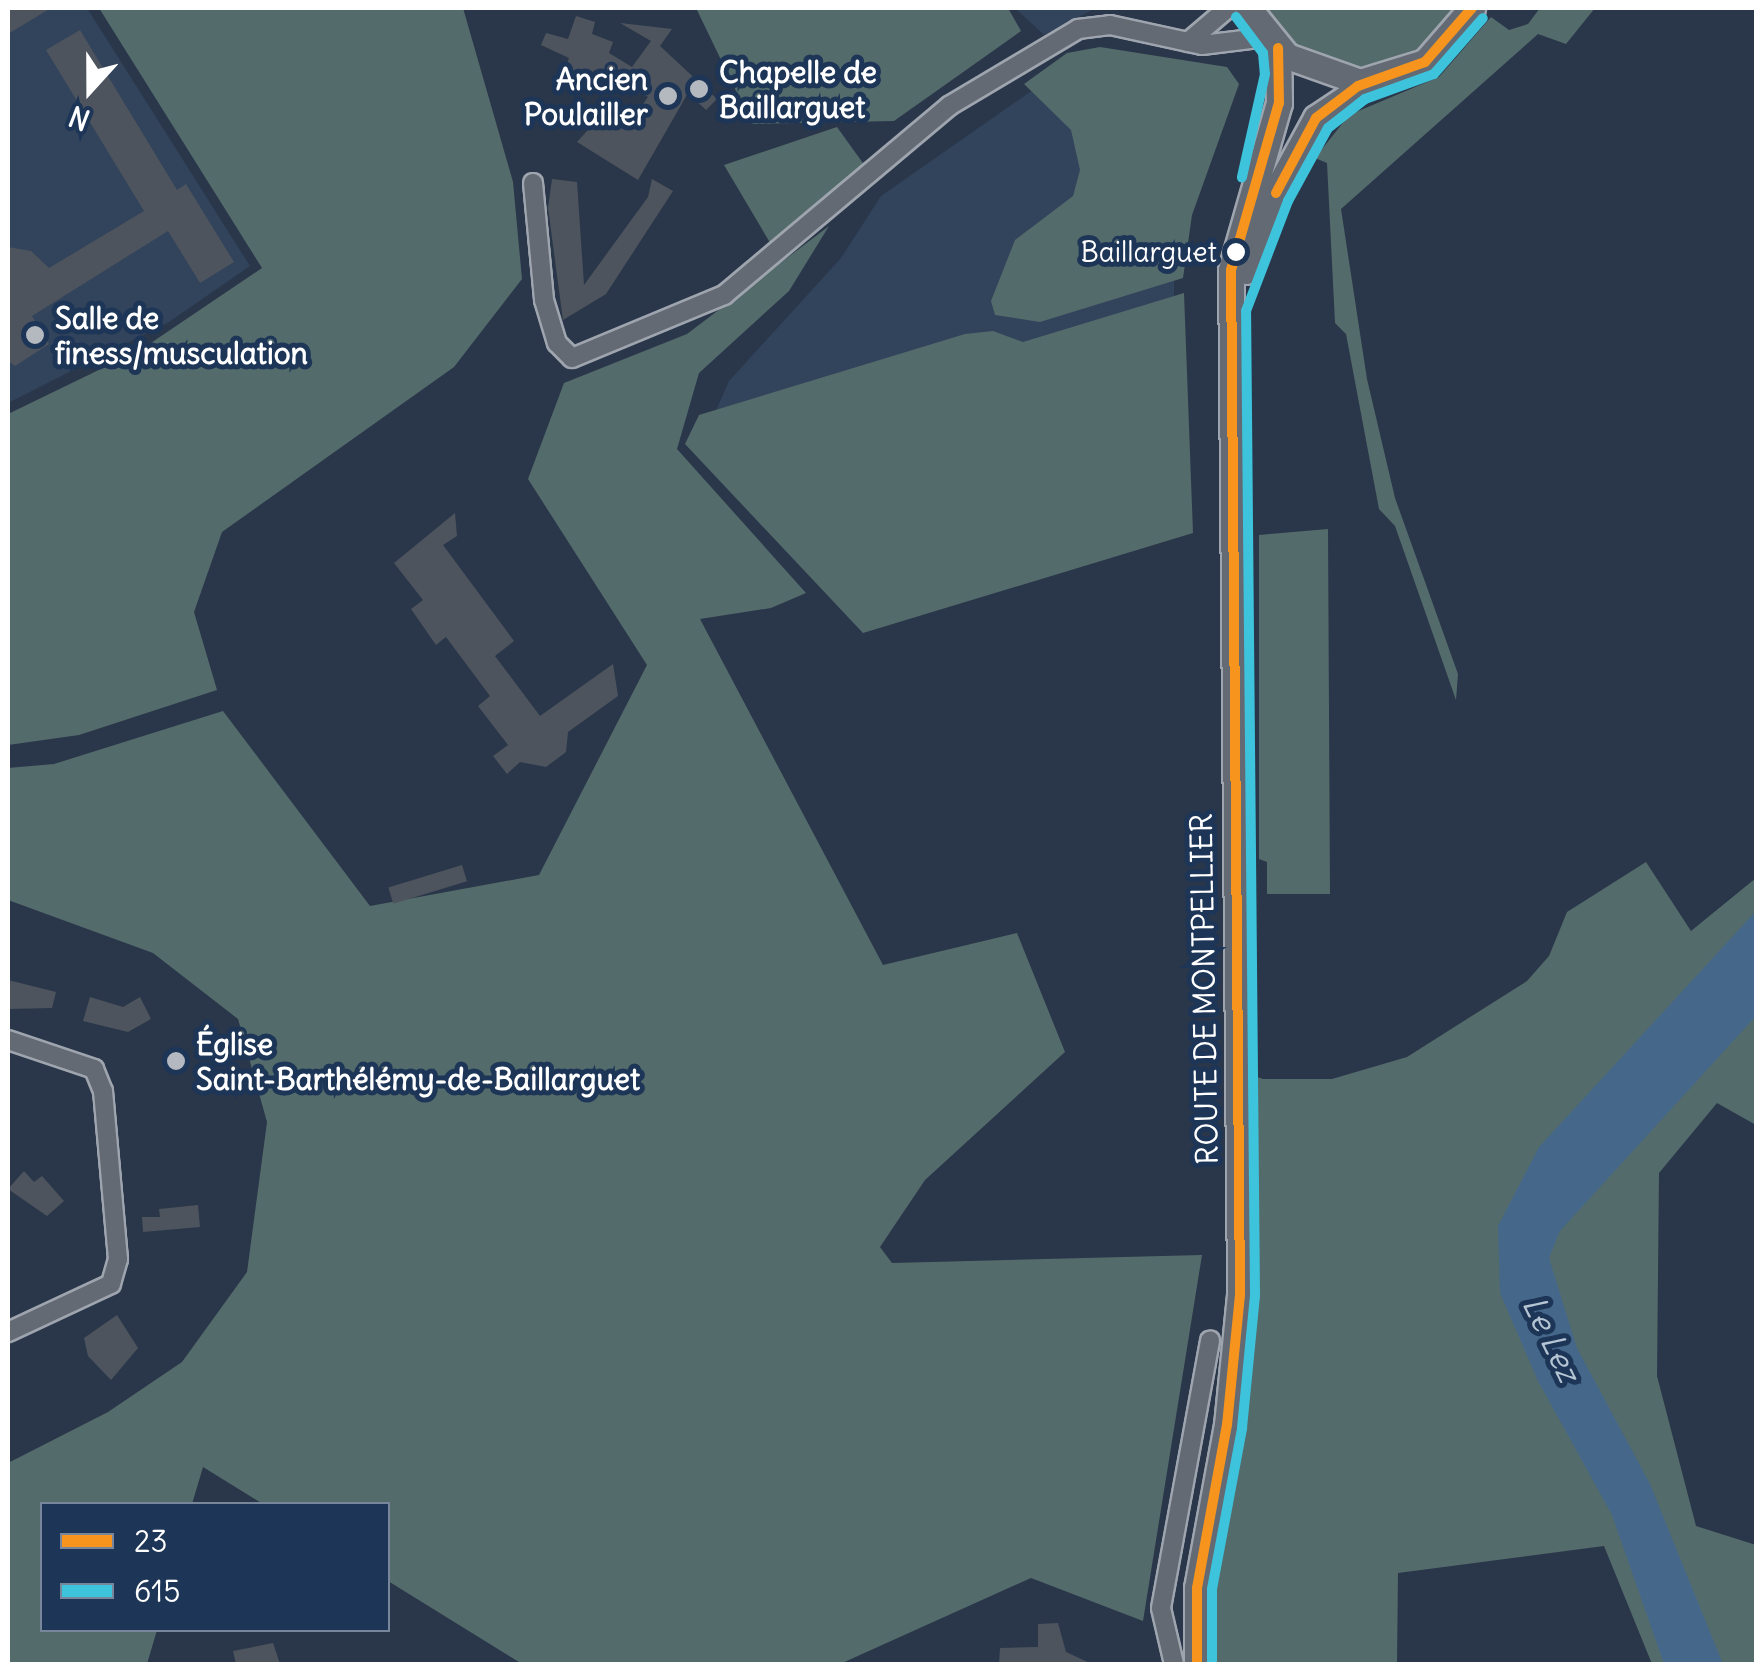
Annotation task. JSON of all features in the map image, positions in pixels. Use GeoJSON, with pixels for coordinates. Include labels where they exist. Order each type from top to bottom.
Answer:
{"type":"FeatureCollection","features":[{"type":"Feature","properties":{"kind":"main road"},"geometry":{"type":"LineString","coordinates":[[1248,8],[1272,42],[1318,73],[1370,82]]}},
{"type":"Feature","properties":{"kind":"main road","name":"ROUTE DE MONTPELLIER"},"geometry":{"type":"LineString","coordinates":[[1231,308],[1274,196],[1316,118],[1370,82],[1435,55],[1472,8]]}},
{"type":"Feature","properties":{"kind":"main road","name":"ROUTE DE MONTPELLIER"},"geometry":{"type":"LineString","coordinates":[[1197,1664],[1196,1588],[1227,1425],[1240,1295],[1231,308],[1240,228],[1279,103],[1272,42]]}},
{"type":"Feature","properties":{"kind":"street"},"geometry":{"type":"LineString","coordinates":[[1184,44],[1209,32],[1228,8]]}},
{"type":"Feature","properties":{"kind":"street"},"geometry":{"type":"LineString","coordinates":[[533,183],[544,300],[567,357],[626,342],[724,295],[949,106],[1078,29],[1110,26],[1184,44],[1272,42]]}},
{"type":"Feature","properties":{"kind":"street"},"geometry":{"type":"LineString","coordinates":[[8,1040],[94,1068],[103,1091],[118,1258],[111,1284],[8,1332]]}},
{"type":"Feature","properties":{"kind":"street"},"geometry":{"type":"LineString","coordinates":[[1174,1664],[1161,1608],[1210,1340]]}},
{"type":"Feature","properties":{"kind":"shaded area"},"geometry":{"type":"Polygon","coordinates":[[[8,8],[87,8],[250,266],[169,322],[8,403],[8,8]]]}},
{"type":"Feature","properties":{"kind":"shaded area"},"geometry":{"type":"Polygon","coordinates":[[[1015,8],[1096,8],[1044,35],[1015,8]]]}},
{"type":"Feature","properties":{"kind":"shaded area"},"geometry":{"type":"Polygon","coordinates":[[[1060,71],[1174,269],[1175,524],[703,440],[729,381],[841,258],[881,196],[1060,71]]]}},
{"type":"Feature","properties":{"kind":"green space"},"geometry":{"type":"Polygon","coordinates":[[[99,8],[463,8],[513,182],[522,279],[454,367],[222,532],[194,612],[217,690],[79,735],[8,745],[8,414],[142,349],[262,268],[99,8]]]}},
{"type":"Feature","properties":{"kind":"green space"},"geometry":{"type":"Polygon","coordinates":[[[696,8],[1008,8],[1021,31],[894,121],[752,124],[696,8]]]}},
{"type":"Feature","properties":{"kind":"green space"},"geometry":{"type":"Polygon","coordinates":[[[1262,8],[1459,8],[1414,54],[1356,68],[1299,50],[1262,8]]]}},
{"type":"Feature","properties":{"kind":"green space"},"geometry":{"type":"Polygon","coordinates":[[[1540,8],[1595,8],[1566,44],[1538,34],[1341,209],[1367,379],[1395,498],[1458,674],[1456,700],[1395,526],[1379,509],[1346,334],[1335,323],[1327,163],[1315,158],[1349,115],[1439,77],[1491,17],[1509,30],[1528,24],[1540,8]]]}},
{"type":"Feature","properties":{"kind":"green space"},"geometry":{"type":"Polygon","coordinates":[[[1100,47],[1227,67],[1239,84],[1192,215],[1183,278],[1040,322],[995,315],[991,301],[1015,240],[1073,196],[1080,170],[1071,130],[1024,84],[1067,53],[1100,47]]]}},
{"type":"Feature","properties":{"kind":"green space"},"geometry":{"type":"Polygon","coordinates":[[[837,127],[865,166],[772,246],[724,165],[837,127]]]}},
{"type":"Feature","properties":{"kind":"green space"},"geometry":{"type":"Polygon","coordinates":[[[829,226],[789,291],[699,373],[677,449],[806,593],[771,608],[700,619],[883,965],[1017,933],[1065,1052],[925,1180],[880,1247],[892,1263],[1202,1255],[1143,1621],[1031,1578],[840,1664],[522,1664],[390,1582],[390,1502],[260,1502],[203,1467],[193,1502],[40,1502],[40,1632],[156,1632],[147,1664],[8,1664],[8,1463],[108,1412],[182,1362],[247,1272],[267,1122],[238,1019],[153,953],[8,900],[8,768],[54,764],[223,711],[370,906],[539,875],[647,665],[528,479],[564,383],[687,334],[829,226]]]}},
{"type":"Feature","properties":{"kind":"green space"},"geometry":{"type":"Polygon","coordinates":[[[1184,293],[1193,533],[863,633],[685,444],[699,415],[965,334],[993,331],[1023,342],[1184,293]]]}},
{"type":"Feature","properties":{"kind":"green space"},"geometry":{"type":"Polygon","coordinates":[[[1328,529],[1330,894],[1267,894],[1267,862],[1259,859],[1259,535],[1328,529]]]}},
{"type":"Feature","properties":{"kind":"green space"},"geometry":{"type":"Polygon","coordinates":[[[1646,862],[1691,931],[1756,878],[1756,1125],[1717,1103],[1659,1173],[1657,1376],[1696,1526],[1756,1545],[1756,1664],[1652,1664],[1604,1546],[1398,1573],[1397,1664],[1200,1664],[1227,1425],[1237,1070],[1263,1079],[1332,1079],[1407,1057],[1527,981],[1549,956],[1567,912],[1646,862]]]}},
{"type":"Feature","properties":{"kind":"water","name":"Le Lez"},"geometry":{"type":"Polygon","coordinates":[[[1756,911],[1756,1016],[1560,1231],[1549,1258],[1577,1348],[1650,1484],[1723,1664],[1664,1664],[1612,1515],[1538,1381],[1500,1293],[1498,1226],[1539,1147],[1756,911]]]}},
{"type":"Feature","properties":{"kind":"building"},"geometry":{"type":"Polygon","coordinates":[[[8,8],[51,8],[8,34],[8,8]]]}},
{"type":"Feature","properties":{"kind":"building"},"geometry":{"type":"Polygon","coordinates":[[[576,16],[595,22],[592,34],[613,42],[609,53],[632,67],[651,41],[620,23],[672,29],[660,46],[717,99],[706,110],[688,93],[638,180],[577,142],[608,108],[631,121],[648,97],[623,81],[613,94],[563,74],[569,58],[541,45],[546,33],[568,39],[576,16]]]}},
{"type":"Feature","properties":{"kind":"building"},"geometry":{"type":"Polygon","coordinates":[[[80,30],[177,190],[186,184],[234,262],[200,283],[168,231],[32,316],[49,344],[15,366],[8,361],[8,247],[31,251],[49,268],[144,211],[46,50],[80,30]]]}},
{"type":"Feature","properties":{"kind":"building"},"geometry":{"type":"Polygon","coordinates":[[[552,179],[577,182],[584,285],[648,197],[652,179],[673,191],[606,294],[563,320],[548,208],[552,179]]]}},
{"type":"Feature","properties":{"kind":"building"},"geometry":{"type":"Polygon","coordinates":[[[455,513],[457,536],[443,545],[514,641],[495,656],[540,716],[613,664],[618,696],[568,732],[566,752],[546,767],[520,762],[507,774],[493,756],[508,745],[478,706],[490,696],[446,637],[436,645],[411,609],[423,600],[394,563],[455,513]]]}},
{"type":"Feature","properties":{"kind":"building"},"geometry":{"type":"Polygon","coordinates":[[[462,865],[467,881],[393,904],[388,888],[462,865]]]}},
{"type":"Feature","properties":{"kind":"building"},"geometry":{"type":"Polygon","coordinates":[[[8,980],[56,992],[52,1008],[8,1009],[8,980]]]}},
{"type":"Feature","properties":{"kind":"building"},"geometry":{"type":"Polygon","coordinates":[[[90,997],[123,1007],[140,997],[151,1019],[128,1032],[83,1021],[90,997]]]}},
{"type":"Feature","properties":{"kind":"building"},"geometry":{"type":"Polygon","coordinates":[[[24,1171],[34,1182],[42,1176],[64,1201],[47,1216],[8,1189],[24,1171]]]}},
{"type":"Feature","properties":{"kind":"building"},"geometry":{"type":"Polygon","coordinates":[[[198,1205],[200,1227],[143,1232],[142,1217],[160,1217],[159,1209],[198,1205]]]}},
{"type":"Feature","properties":{"kind":"building"},"geometry":{"type":"Polygon","coordinates":[[[117,1315],[138,1348],[111,1380],[88,1356],[84,1338],[117,1315]]]}},
{"type":"Feature","properties":{"kind":"building"},"geometry":{"type":"Polygon","coordinates":[[[1058,1623],[1066,1652],[1092,1664],[999,1664],[1000,1648],[1038,1647],[1038,1624],[1058,1623]]]}},
{"type":"Feature","properties":{"kind":"building"},"geometry":{"type":"Polygon","coordinates":[[[273,1643],[280,1664],[236,1664],[233,1651],[273,1643]]]}},
{"type":"Feature","properties":{"kind":"transit line","name":"23"},"geometry":{"type":"LineString","coordinates":[[1276,193],[1316,118],[1358,86],[1425,62],[1472,8]]}},
{"type":"Feature","properties":{"kind":"transit line","name":"615"},"geometry":{"type":"LineString","coordinates":[[1236,17],[1263,53],[1265,74],[1242,177]]}},
{"type":"Feature","properties":{"kind":"transit line","name":"615"},"geometry":{"type":"LineString","coordinates":[[1212,1664],[1212,1589],[1242,1428],[1255,1295],[1246,311],[1288,201],[1328,128],[1365,99],[1434,74],[1483,18]]}},
{"type":"Feature","properties":{"kind":"transit line","name":"23"},"geometry":{"type":"LineString","coordinates":[[1197,1664],[1197,1588],[1227,1425],[1240,1295],[1231,270],[1279,103],[1278,48]]}},
{"type":"Feature","properties":{"kind":"place","name":"Chapelle de Baillarguet"},"geometry":{"type":"Point","coordinates":[699,89]}},
{"type":"Feature","properties":{"kind":"place","name":"Ancien Poulailler"},"geometry":{"type":"Point","coordinates":[668,96]}},
{"type":"Feature","properties":{"kind":"place","name":"Baillarguet"},"geometry":{"type":"Point","coordinates":[1236,252]}},
{"type":"Feature","properties":{"kind":"place","name":"Salle de finess/musculation"},"geometry":{"type":"Point","coordinates":[35,335]}},
{"type":"Feature","properties":{"kind":"place","name":"Église Saint-Barthélémy-de-Baillarguet"},"geometry":{"type":"Point","coordinates":[176,1061]}}]}
